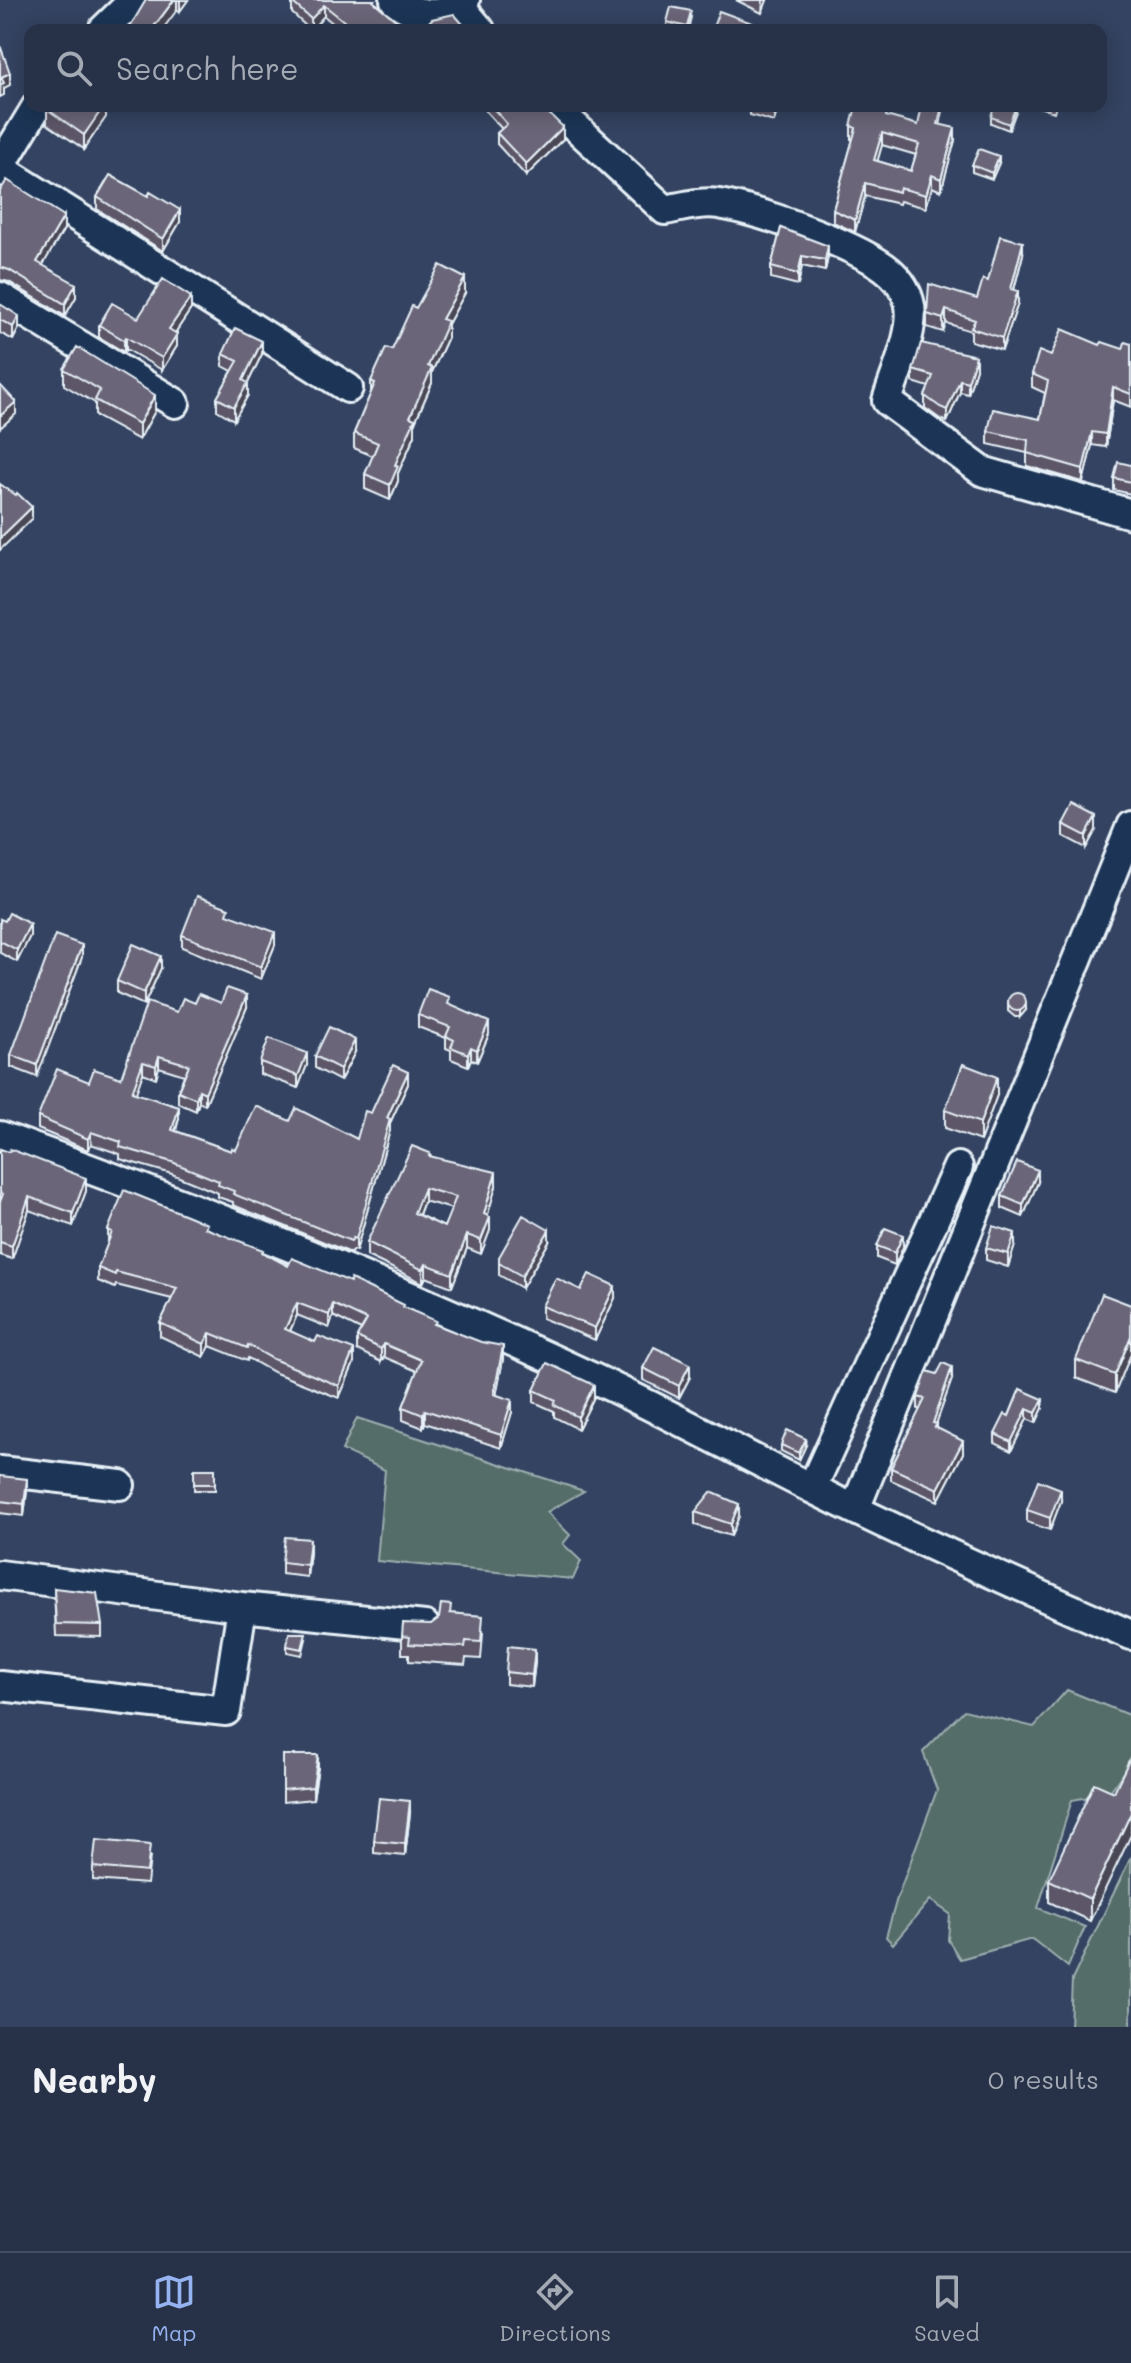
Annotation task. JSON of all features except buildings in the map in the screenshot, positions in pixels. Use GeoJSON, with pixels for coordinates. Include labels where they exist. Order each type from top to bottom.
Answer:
{"type":"FeatureCollection","features":[{"type":"Feature","properties":{"kind":"street"},"geometry":{"type":"LineString","coordinates":[[109,24],[134,0]]}},
{"type":"Feature","properties":{"kind":"street"},"geometry":{"type":"LineString","coordinates":[[395,0],[410,11],[428,15],[462,3],[476,24]]}},
{"type":"Feature","properties":{"kind":"street"},"geometry":{"type":"LineString","coordinates":[[33,112],[0,167],[348,388]]}},
{"type":"Feature","properties":{"kind":"street"},"geometry":{"type":"LineString","coordinates":[[559,112],[665,210],[716,203],[762,215],[859,252],[886,268],[901,283],[912,311],[887,401],[982,471],[1131,514]]}},
{"type":"Feature","properties":{"kind":"street"},"geometry":{"type":"LineString","coordinates":[[0,297],[175,403]]}},
{"type":"Feature","properties":{"kind":"street"},"geometry":{"type":"LineString","coordinates":[[855,1509],[1131,826]]}},
{"type":"Feature","properties":{"kind":"street"},"geometry":{"type":"LineString","coordinates":[[0,1136],[188,1204],[392,1288],[594,1378],[855,1509],[1131,1635]]}},
{"type":"Feature","properties":{"kind":"street"},"geometry":{"type":"LineString","coordinates":[[812,1488],[958,1167]]}},
{"type":"Feature","properties":{"kind":"street"},"geometry":{"type":"LineString","coordinates":[[0,1471],[120,1485]]}},
{"type":"Feature","properties":{"kind":"street"},"geometry":{"type":"LineString","coordinates":[[0,1575],[242,1607],[425,1626]]}},
{"type":"Feature","properties":{"kind":"street"},"geometry":{"type":"LineString","coordinates":[[0,1686],[226,1711],[242,1607]]}},
{"type":"Feature","properties":{"kind":"green space"},"geometry":{"type":"Polygon","coordinates":[[[357,1418],[584,1491],[547,1512],[570,1535],[563,1544],[581,1561],[573,1579],[377,1561],[385,1470],[342,1450],[357,1418]]]}},
{"type":"Feature","properties":{"kind":"green space"},"geometry":{"type":"Polygon","coordinates":[[[1067,1690],[1131,1716],[1131,1768],[1127,1767],[1109,1793],[1072,1800],[1038,1908],[1085,1927],[1068,1967],[1032,1939],[960,1959],[948,1940],[950,1914],[930,1900],[893,1944],[886,1937],[897,1898],[937,1790],[923,1752],[964,1710],[1034,1727],[1067,1690]]]}},
{"type":"Feature","properties":{"kind":"green space"},"geometry":{"type":"Polygon","coordinates":[[[1131,1857],[1131,2027],[1070,2027],[1072,1980],[1131,1857]]]}}]}
